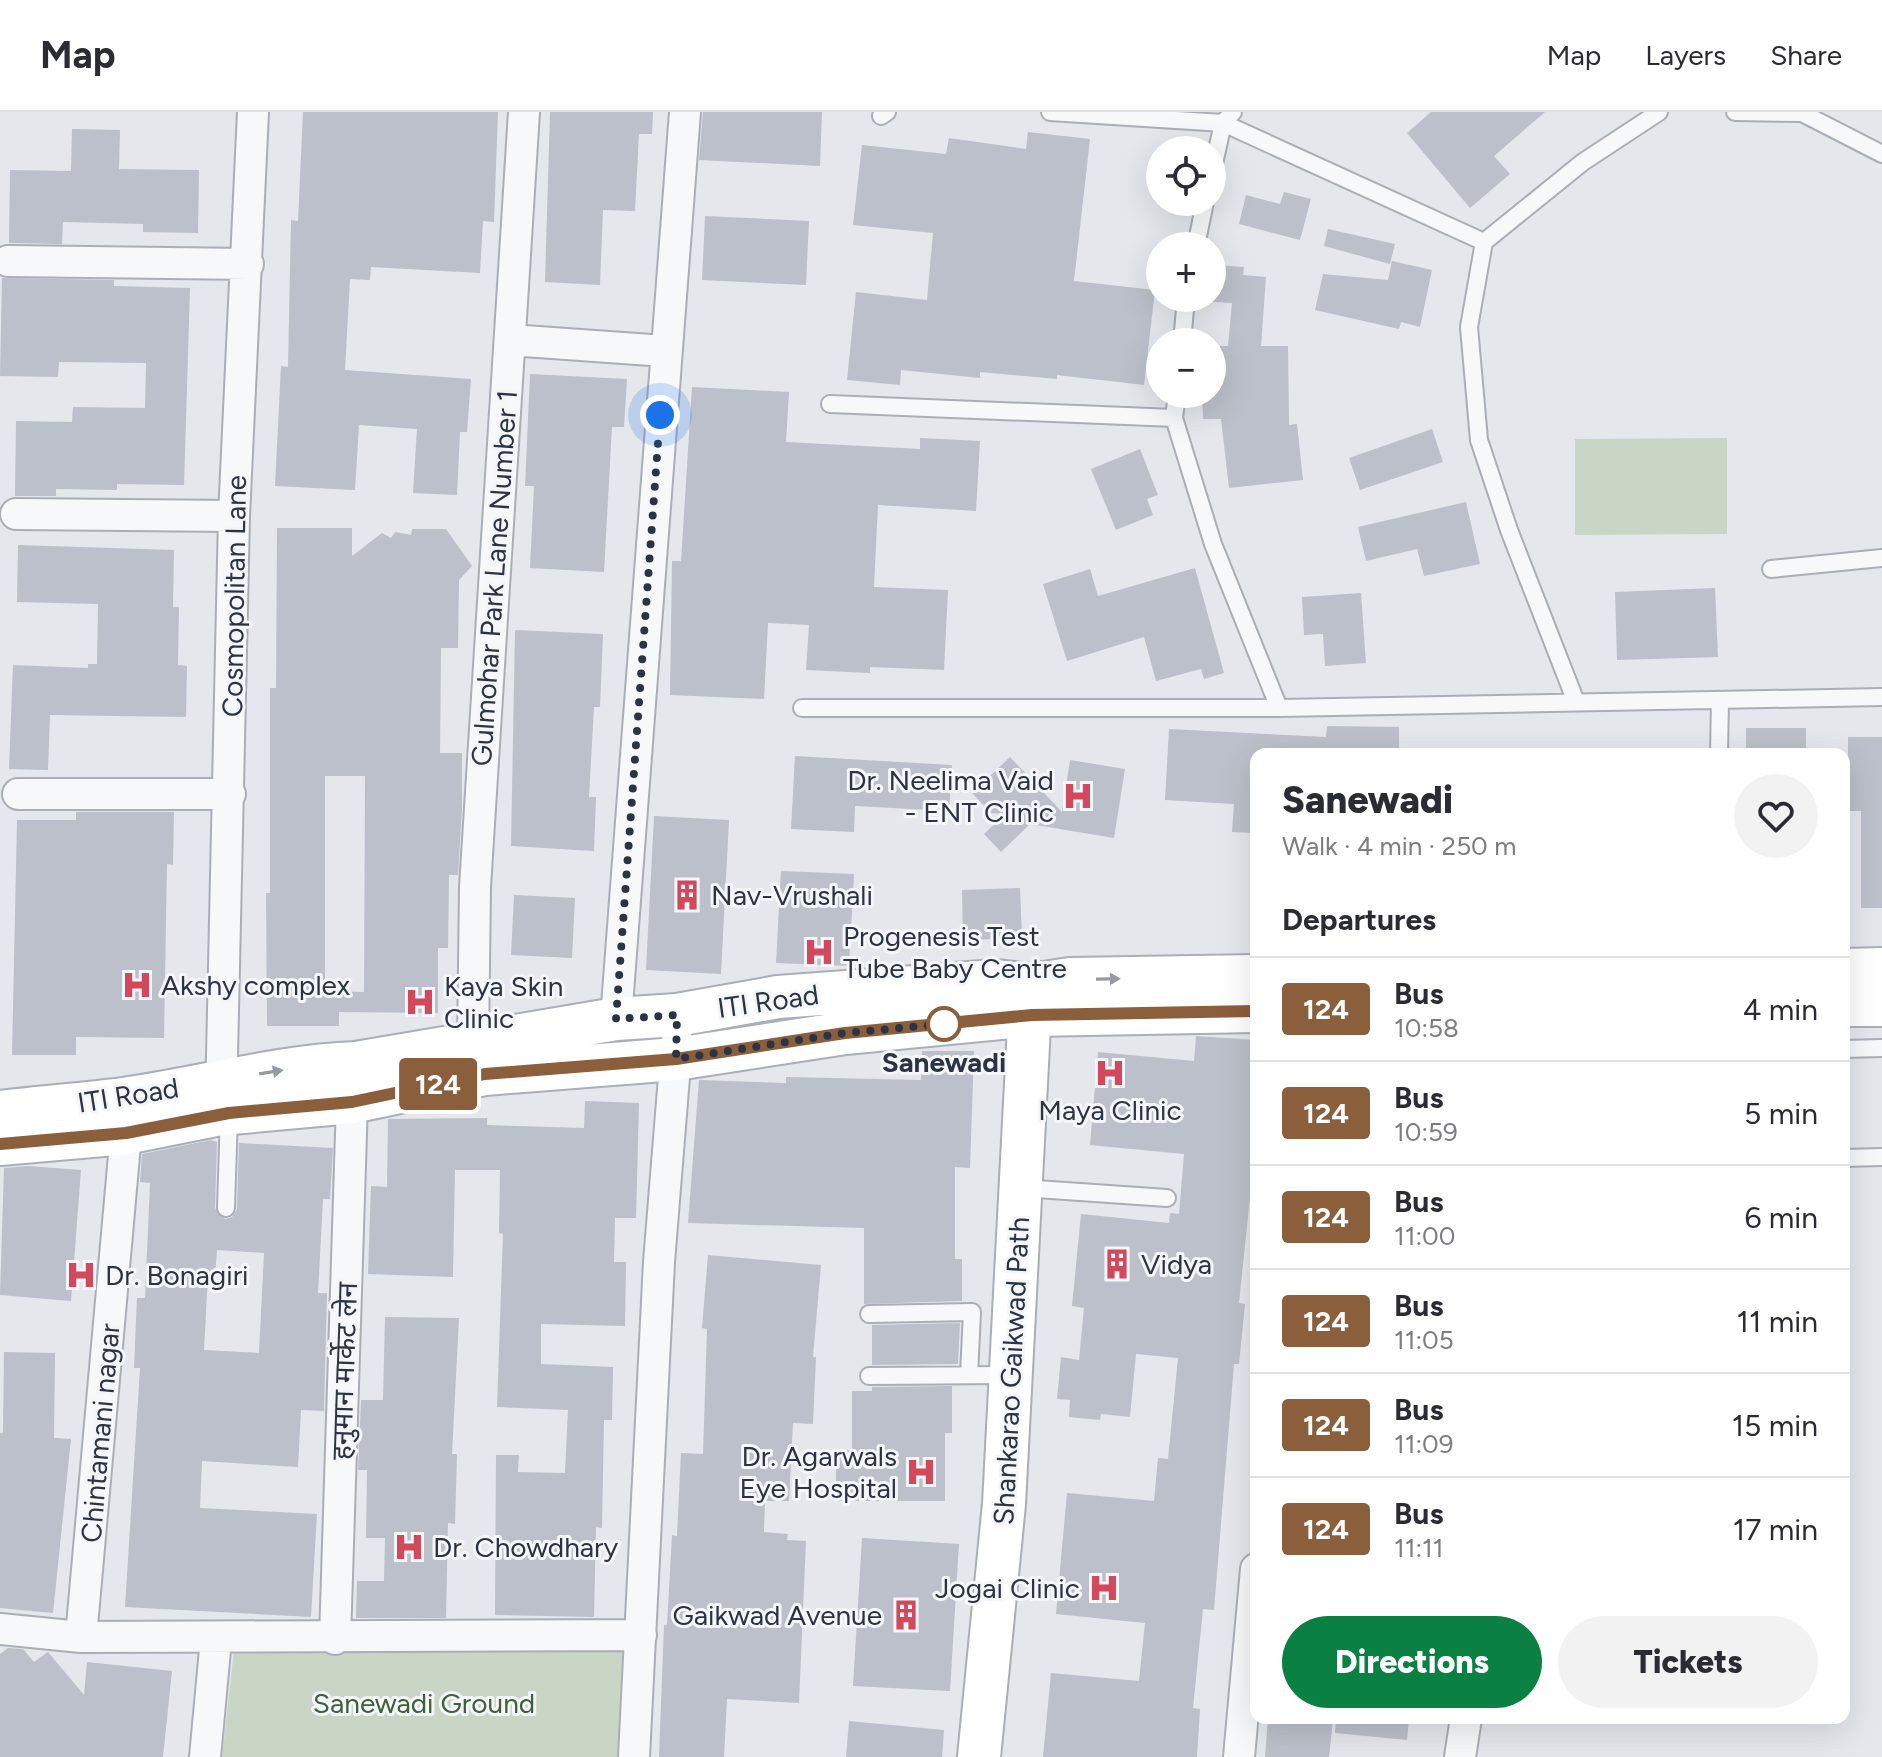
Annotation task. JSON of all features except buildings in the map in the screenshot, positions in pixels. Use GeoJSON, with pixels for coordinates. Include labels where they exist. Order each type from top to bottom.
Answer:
{"type":"FeatureCollection","features":[{"type":"Feature","properties":{"kind":"main road"},"geometry":{"type":"LineString","coordinates":[[1850,970],[1882,969]]}},
{"type":"Feature","properties":{"kind":"main road","name":"ITI Road"},"geometry":{"type":"LineString","coordinates":[[1032,1000],[1070,979],[1250,976]]}},
{"type":"Feature","properties":{"kind":"main road","name":"ITI Road"},"geometry":{"type":"LineString","coordinates":[[0,1144],[126,1133],[223,1102],[314,1065],[356,1063],[616,1019],[677,1015],[778,997],[996,981],[1032,1000]]}},
{"type":"Feature","properties":{"kind":"main road","name":"ITI Road"},"geometry":{"type":"LineString","coordinates":[[0,1112],[125,1099],[352,1102],[485,1074],[676,1059],[1032,1000],[1250,1011]]}},
{"type":"Feature","properties":{"kind":"main road","name":"Shankarao Gaikwad Path"},"geometry":{"type":"LineString","coordinates":[[979,1757],[1004,1504],[1032,1000]]}},
{"type":"Feature","properties":{"kind":"main road"},"geometry":{"type":"LineString","coordinates":[[1850,1005],[1882,1005]]}},
{"type":"Feature","properties":{"kind":"street","name":"Cosmopolitan Lane"},"geometry":{"type":"LineString","coordinates":[[223,1102],[234,516],[253,112]]}},
{"type":"Feature","properties":{"kind":"street","name":"Gulmohar Park Lane Number 1"},"geometry":{"type":"LineString","coordinates":[[473,1044],[475,887],[524,112]]}},
{"type":"Feature","properties":{"kind":"street"},"geometry":{"type":"LineString","coordinates":[[616,1019],[685,112]]}},
{"type":"Feature","properties":{"kind":"street"},"geometry":{"type":"LineString","coordinates":[[8,261],[248,264]]}},
{"type":"Feature","properties":{"kind":"street"},"geometry":{"type":"LineString","coordinates":[[510,340],[665,351]]}},
{"type":"Feature","properties":{"kind":"street"},"geometry":{"type":"LineString","coordinates":[[16,514],[234,516]]}},
{"type":"Feature","properties":{"kind":"street"},"geometry":{"type":"LineString","coordinates":[[18,794],[230,794]]}},
{"type":"Feature","properties":{"kind":"street"},"geometry":{"type":"LineString","coordinates":[[634,1757],[659,1262],[677,1015]]}},
{"type":"Feature","properties":{"kind":"street","name":"हनुमान मार्केट लेन"},"geometry":{"type":"LineString","coordinates":[[335,1639],[352,1102]]}},
{"type":"Feature","properties":{"kind":"street","name":"Chintamani nagar"},"geometry":{"type":"LineString","coordinates":[[81,1637],[126,1133]]}},
{"type":"Feature","properties":{"kind":"street"},"geometry":{"type":"LineString","coordinates":[[0,1629],[81,1637],[216,1639],[641,1635]]}},
{"type":"Feature","properties":{"kind":"street"},"geometry":{"type":"LineString","coordinates":[[1239,1757],[1250,1635]]}},
{"type":"Feature","properties":{"kind":"street"},"geometry":{"type":"LineString","coordinates":[[205,1757],[216,1639]]}},
{"type":"Feature","properties":{"kind":"street"},"geometry":{"type":"LineString","coordinates":[[1460,1757],[1465,1724]]}},
{"type":"Feature","properties":{"kind":"lane"},"geometry":{"type":"LineString","coordinates":[[1050,112],[1228,117],[1484,242]]}},
{"type":"Feature","properties":{"kind":"lane"},"geometry":{"type":"LineString","coordinates":[[1576,702],[1509,530],[1479,440],[1469,327],[1484,242],[1583,162],[1659,112]]}},
{"type":"Feature","properties":{"kind":"lane"},"geometry":{"type":"LineString","coordinates":[[1735,112],[1802,113],[1882,154]]}},
{"type":"Feature","properties":{"kind":"lane"},"geometry":{"type":"LineString","coordinates":[[830,404],[1174,418]]}},
{"type":"Feature","properties":{"kind":"lane"},"geometry":{"type":"LineString","coordinates":[[1175,408],[1174,418],[1213,544],[1279,708]]}},
{"type":"Feature","properties":{"kind":"lane"},"geometry":{"type":"LineString","coordinates":[[1771,569],[1882,558]]}},
{"type":"Feature","properties":{"kind":"lane"},"geometry":{"type":"LineString","coordinates":[[802,708],[1279,708],[1882,696]]}},
{"type":"Feature","properties":{"kind":"lane"},"geometry":{"type":"LineString","coordinates":[[1719,748],[1720,700]]}},
{"type":"Feature","properties":{"kind":"lane"},"geometry":{"type":"LineString","coordinates":[[1850,1049],[1882,1048]]}},
{"type":"Feature","properties":{"kind":"lane"},"geometry":{"type":"LineString","coordinates":[[223,1102],[226,1208]]}},
{"type":"Feature","properties":{"kind":"lane"},"geometry":{"type":"LineString","coordinates":[[1850,1158],[1882,1157]]}},
{"type":"Feature","properties":{"kind":"lane"},"geometry":{"type":"LineString","coordinates":[[1022,1188],[1167,1198]]}},
{"type":"Feature","properties":{"kind":"lane"},"geometry":{"type":"LineString","coordinates":[[869,1314],[972,1312],[969,1375]]}},
{"type":"Feature","properties":{"kind":"lane"},"geometry":{"type":"LineString","coordinates":[[869,1376],[1011,1375]]}},
{"type":"Feature","properties":{"kind":"green space"},"geometry":{"type":"Polygon","coordinates":[[[1727,438],[1727,534],[1575,535],[1575,439],[1727,438]]]}},
{"type":"Feature","properties":{"kind":"green space","name":"Sanewadi Ground"},"geometry":{"type":"Polygon","coordinates":[[[234,1650],[626,1652],[618,1757],[222,1757],[234,1650]]]}},
{"type":"Feature","properties":{"kind":"bus line","name":"124"},"geometry":{"type":"LineString","coordinates":[[0,1144],[126,1133],[229,1113],[352,1102],[485,1074],[676,1059],[845,1033],[1032,1015],[1250,1011]]}},
{"type":"Feature","properties":{"kind":"place","name":"Dr. Neelima Vaid - ENT Clinic"},"geometry":{"type":"Point","coordinates":[1078,796]}},
{"type":"Feature","properties":{"kind":"place","name":"Nav-Vrushali"},"geometry":{"type":"Point","coordinates":[687,895]}},
{"type":"Feature","properties":{"kind":"place","name":"Progenesis Test Tube Baby Centre"},"geometry":{"type":"Point","coordinates":[819,952]}},
{"type":"Feature","properties":{"kind":"place","name":"Akshy complex"},"geometry":{"type":"Point","coordinates":[137,985]}},
{"type":"Feature","properties":{"kind":"place","name":"Kaya Skin Clinic"},"geometry":{"type":"Point","coordinates":[420,1002]}},
{"type":"Feature","properties":{"kind":"place","name":"Sanewadi"},"geometry":{"type":"Point","coordinates":[944,1024]}},
{"type":"Feature","properties":{"kind":"place","name":"Maya Clinic"},"geometry":{"type":"Point","coordinates":[1110,1073]}},
{"type":"Feature","properties":{"kind":"place","name":"Vidya"},"geometry":{"type":"Point","coordinates":[1117,1264]}},
{"type":"Feature","properties":{"kind":"place","name":"Dr. Bonagiri"},"geometry":{"type":"Point","coordinates":[81,1275]}},
{"type":"Feature","properties":{"kind":"place","name":"Dr. Agarwals Eye Hospital"},"geometry":{"type":"Point","coordinates":[921,1472]}},
{"type":"Feature","properties":{"kind":"place","name":"Dr. Chowdhary"},"geometry":{"type":"Point","coordinates":[409,1547]}},
{"type":"Feature","properties":{"kind":"place","name":"Jogai Clinic"},"geometry":{"type":"Point","coordinates":[1104,1588]}},
{"type":"Feature","properties":{"kind":"place","name":"Gaikwad Avenue"},"geometry":{"type":"Point","coordinates":[906,1615]}},
{"type":"Feature","properties":{"kind":"route"},"geometry":{"type":"LineString","coordinates":[[660,415],[616,1019],[677,1015],[676,1059],[845,1033],[944,1024]]}}]}
